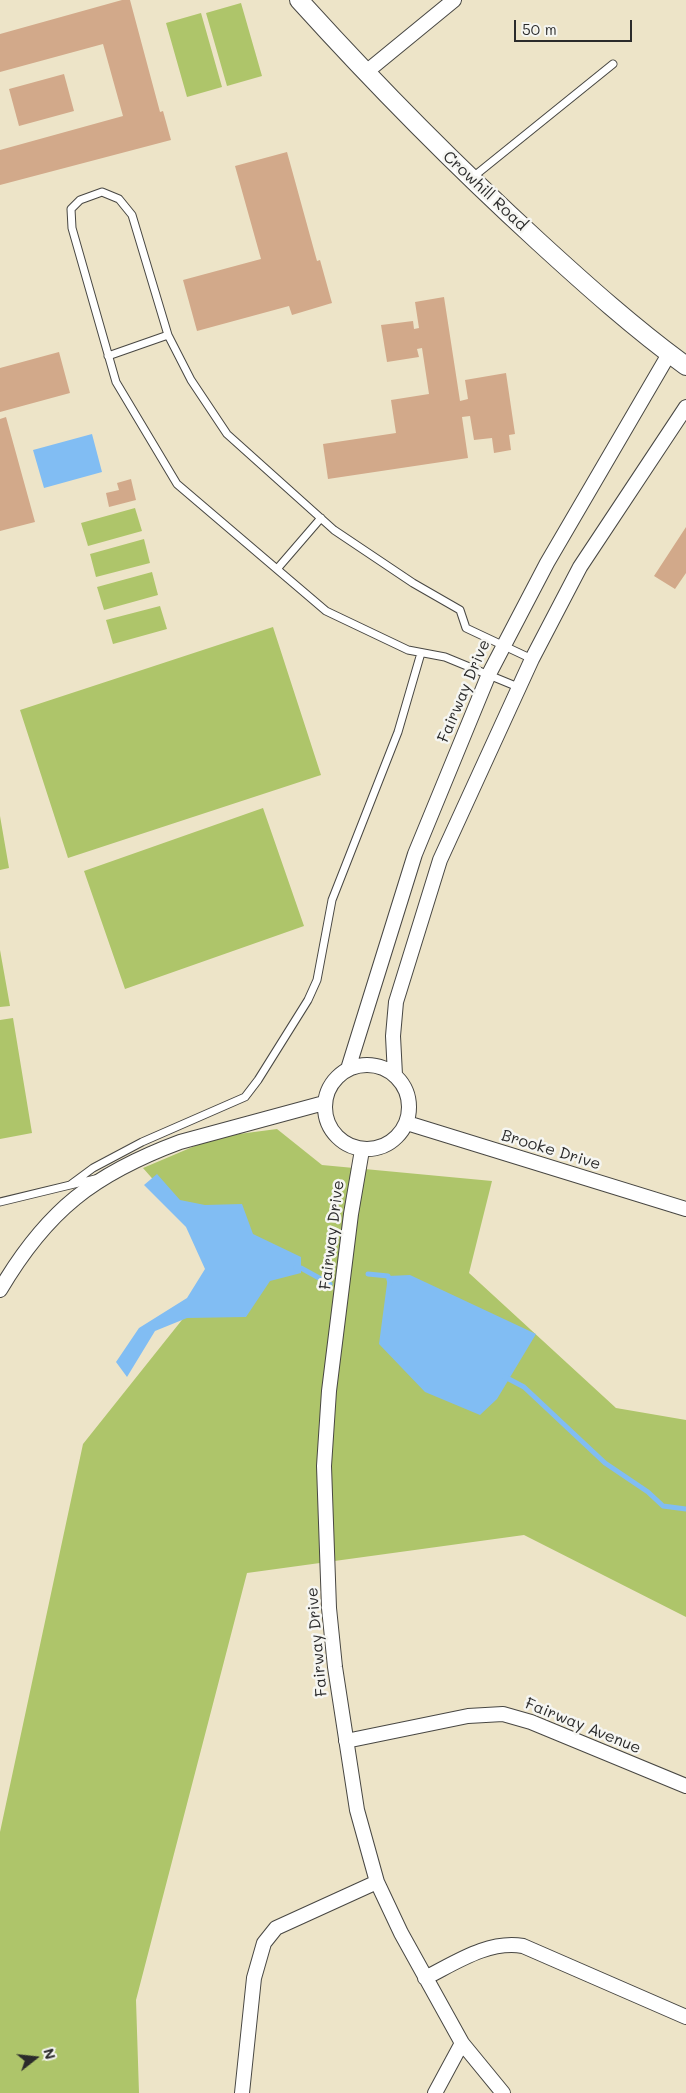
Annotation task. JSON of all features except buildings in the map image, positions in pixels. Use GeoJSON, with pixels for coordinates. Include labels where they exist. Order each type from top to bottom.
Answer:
{"type":"FeatureCollection","features":[{"type":"Feature","properties":{"kind":"street","name":"Crowhill Road"},"geometry":{"type":"LineString","coordinates":[[299,0],[365,73],[470,179],[614,310],[686,366]]}},
{"type":"Feature","properties":{"kind":"street"},"geometry":{"type":"LineString","coordinates":[[365,73],[454,0]]}},
{"type":"Feature","properties":{"kind":"street","name":"Fairway Drive"},"geometry":{"type":"LineString","coordinates":[[348,1069],[415,854],[501,647],[547,563],[669,354]]}},
{"type":"Feature","properties":{"kind":"street"},"geometry":{"type":"LineString","coordinates":[[394,1075],[393,1036],[396,1002],[440,860],[518,687],[580,567],[686,407]]}},
{"type":"Feature","properties":{"kind":"street"},"geometry":{"type":"LineString","coordinates":[[360,1065],[384,1068],[394,1075],[407,1096],[409,1107],[407,1123],[390,1143],[377,1149],[362,1150],[347,1145],[334,1134],[325,1114],[324,1104],[332,1083],[348,1069],[360,1065]]}},
{"type":"Feature","properties":{"kind":"street"},"geometry":{"type":"LineString","coordinates":[[0,1290],[42,1228],[72,1198],[105,1176],[180,1142],[324,1104]]}},
{"type":"Feature","properties":{"kind":"street","name":"Brooke Drive"},"geometry":{"type":"LineString","coordinates":[[407,1123],[686,1209]]}},
{"type":"Feature","properties":{"kind":"street","name":"Fairway Drive"},"geometry":{"type":"LineString","coordinates":[[362,1150],[351,1214],[329,1391],[324,1466],[329,1608],[335,1667],[346,1741],[357,1810],[377,1882],[425,1978],[462,2043],[503,2093]]}},
{"type":"Feature","properties":{"kind":"street","name":"Fairway Avenue"},"geometry":{"type":"LineString","coordinates":[[346,1741],[468,1716],[503,1714],[531,1722],[686,1786]]}},
{"type":"Feature","properties":{"kind":"street"},"geometry":{"type":"LineString","coordinates":[[242,2093],[254,1978],[264,1943],[276,1928],[377,1882]]}},
{"type":"Feature","properties":{"kind":"street"},"geometry":{"type":"LineString","coordinates":[[425,1978],[488,1948],[508,1943],[523,1946],[686,2017]]}},
{"type":"Feature","properties":{"kind":"street"},"geometry":{"type":"LineString","coordinates":[[435,2093],[462,2043]]}},
{"type":"Feature","properties":{"kind":"lane"},"geometry":{"type":"LineString","coordinates":[[470,179],[613,64]]}},
{"type":"Feature","properties":{"kind":"lane"},"geometry":{"type":"LineString","coordinates":[[518,687],[445,657],[408,650],[326,611],[177,484],[116,382],[72,228],[71,209],[80,200],[102,192],[119,199],[132,215],[168,335],[191,380],[227,434],[334,530],[413,583],[460,610],[466,628],[501,647],[532,659]]}},
{"type":"Feature","properties":{"kind":"lane"},"geometry":{"type":"LineString","coordinates":[[108,356],[168,335]]}},
{"type":"Feature","properties":{"kind":"lane"},"geometry":{"type":"LineString","coordinates":[[277,569],[321,518]]}},
{"type":"Feature","properties":{"kind":"lane"},"geometry":{"type":"LineString","coordinates":[[70,1185],[93,1168],[142,1142],[245,1097],[258,1080],[308,1000],[318,980],[332,900],[398,732],[421,653]]}},
{"type":"Feature","properties":{"kind":"lane"},"geometry":{"type":"LineString","coordinates":[[0,1202],[105,1176]]}},
{"type":"Feature","properties":{"kind":"green space"},"geometry":{"type":"Polygon","coordinates":[[[241,3],[262,76],[227,86],[206,13],[241,3]]]}},
{"type":"Feature","properties":{"kind":"green space"},"geometry":{"type":"Polygon","coordinates":[[[201,13],[222,87],[187,97],[166,23],[201,13]]]}},
{"type":"Feature","properties":{"kind":"green space"},"geometry":{"type":"Polygon","coordinates":[[[135,508],[142,531],[88,546],[81,523],[135,508]]]}},
{"type":"Feature","properties":{"kind":"green space"},"geometry":{"type":"Polygon","coordinates":[[[144,539],[150,563],[96,577],[90,554],[144,539]]]}},
{"type":"Feature","properties":{"kind":"green space"},"geometry":{"type":"Polygon","coordinates":[[[152,572],[158,595],[104,610],[97,587],[152,572]]]}},
{"type":"Feature","properties":{"kind":"green space"},"geometry":{"type":"Polygon","coordinates":[[[160,606],[167,629],[113,644],[106,620],[160,606]]]}},
{"type":"Feature","properties":{"kind":"green space"},"geometry":{"type":"Polygon","coordinates":[[[273,627],[321,775],[68,858],[20,710],[273,627]]]}},
{"type":"Feature","properties":{"kind":"green space"},"geometry":{"type":"Polygon","coordinates":[[[263,808],[304,926],[125,989],[84,871],[263,808]]]}},
{"type":"Feature","properties":{"kind":"green space"},"geometry":{"type":"Polygon","coordinates":[[[0,816],[9,868],[0,870],[0,816]]]}},
{"type":"Feature","properties":{"kind":"green space"},"geometry":{"type":"Polygon","coordinates":[[[0,950],[10,1006],[0,1007],[0,950]]]}},
{"type":"Feature","properties":{"kind":"green space"},"geometry":{"type":"Polygon","coordinates":[[[13,1018],[32,1133],[0,1139],[0,1020],[13,1018]]]}},
{"type":"Feature","properties":{"kind":"green space"},"geometry":{"type":"Polygon","coordinates":[[[277,1129],[322,1165],[492,1181],[469,1273],[616,1408],[686,1420],[686,1617],[524,1535],[247,1573],[136,2000],[139,2093],[0,2093],[0,1832],[83,1444],[209,1286],[209,1243],[143,1168],[216,1137],[277,1129]]]}},
{"type":"Feature","properties":{"kind":"water"},"geometry":{"type":"Polygon","coordinates":[[[92,434],[102,472],[44,488],[33,450],[92,434]]]}},
{"type":"Feature","properties":{"kind":"water"},"geometry":{"type":"Polygon","coordinates":[[[157,1174],[180,1200],[205,1205],[242,1204],[253,1234],[301,1257],[301,1273],[270,1281],[246,1317],[187,1318],[155,1331],[127,1377],[116,1362],[139,1328],[187,1298],[205,1269],[186,1227],[144,1185],[157,1174]]]}},
{"type":"Feature","properties":{"kind":"water"},"geometry":{"type":"Polygon","coordinates":[[[410,1275],[536,1334],[497,1399],[480,1415],[425,1392],[379,1344],[388,1276],[410,1275]]]}},
{"type":"Feature","properties":{"kind":"waterway"},"geometry":{"type":"LineString","coordinates":[[296,1268],[301,1268],[330,1284]]}},
{"type":"Feature","properties":{"kind":"waterway"},"geometry":{"type":"LineString","coordinates":[[368,1274],[388,1276],[390,1283]]}},
{"type":"Feature","properties":{"kind":"waterway"},"geometry":{"type":"LineString","coordinates":[[505,1377],[524,1387],[605,1463],[648,1492],[663,1506],[686,1509]]}}]}
